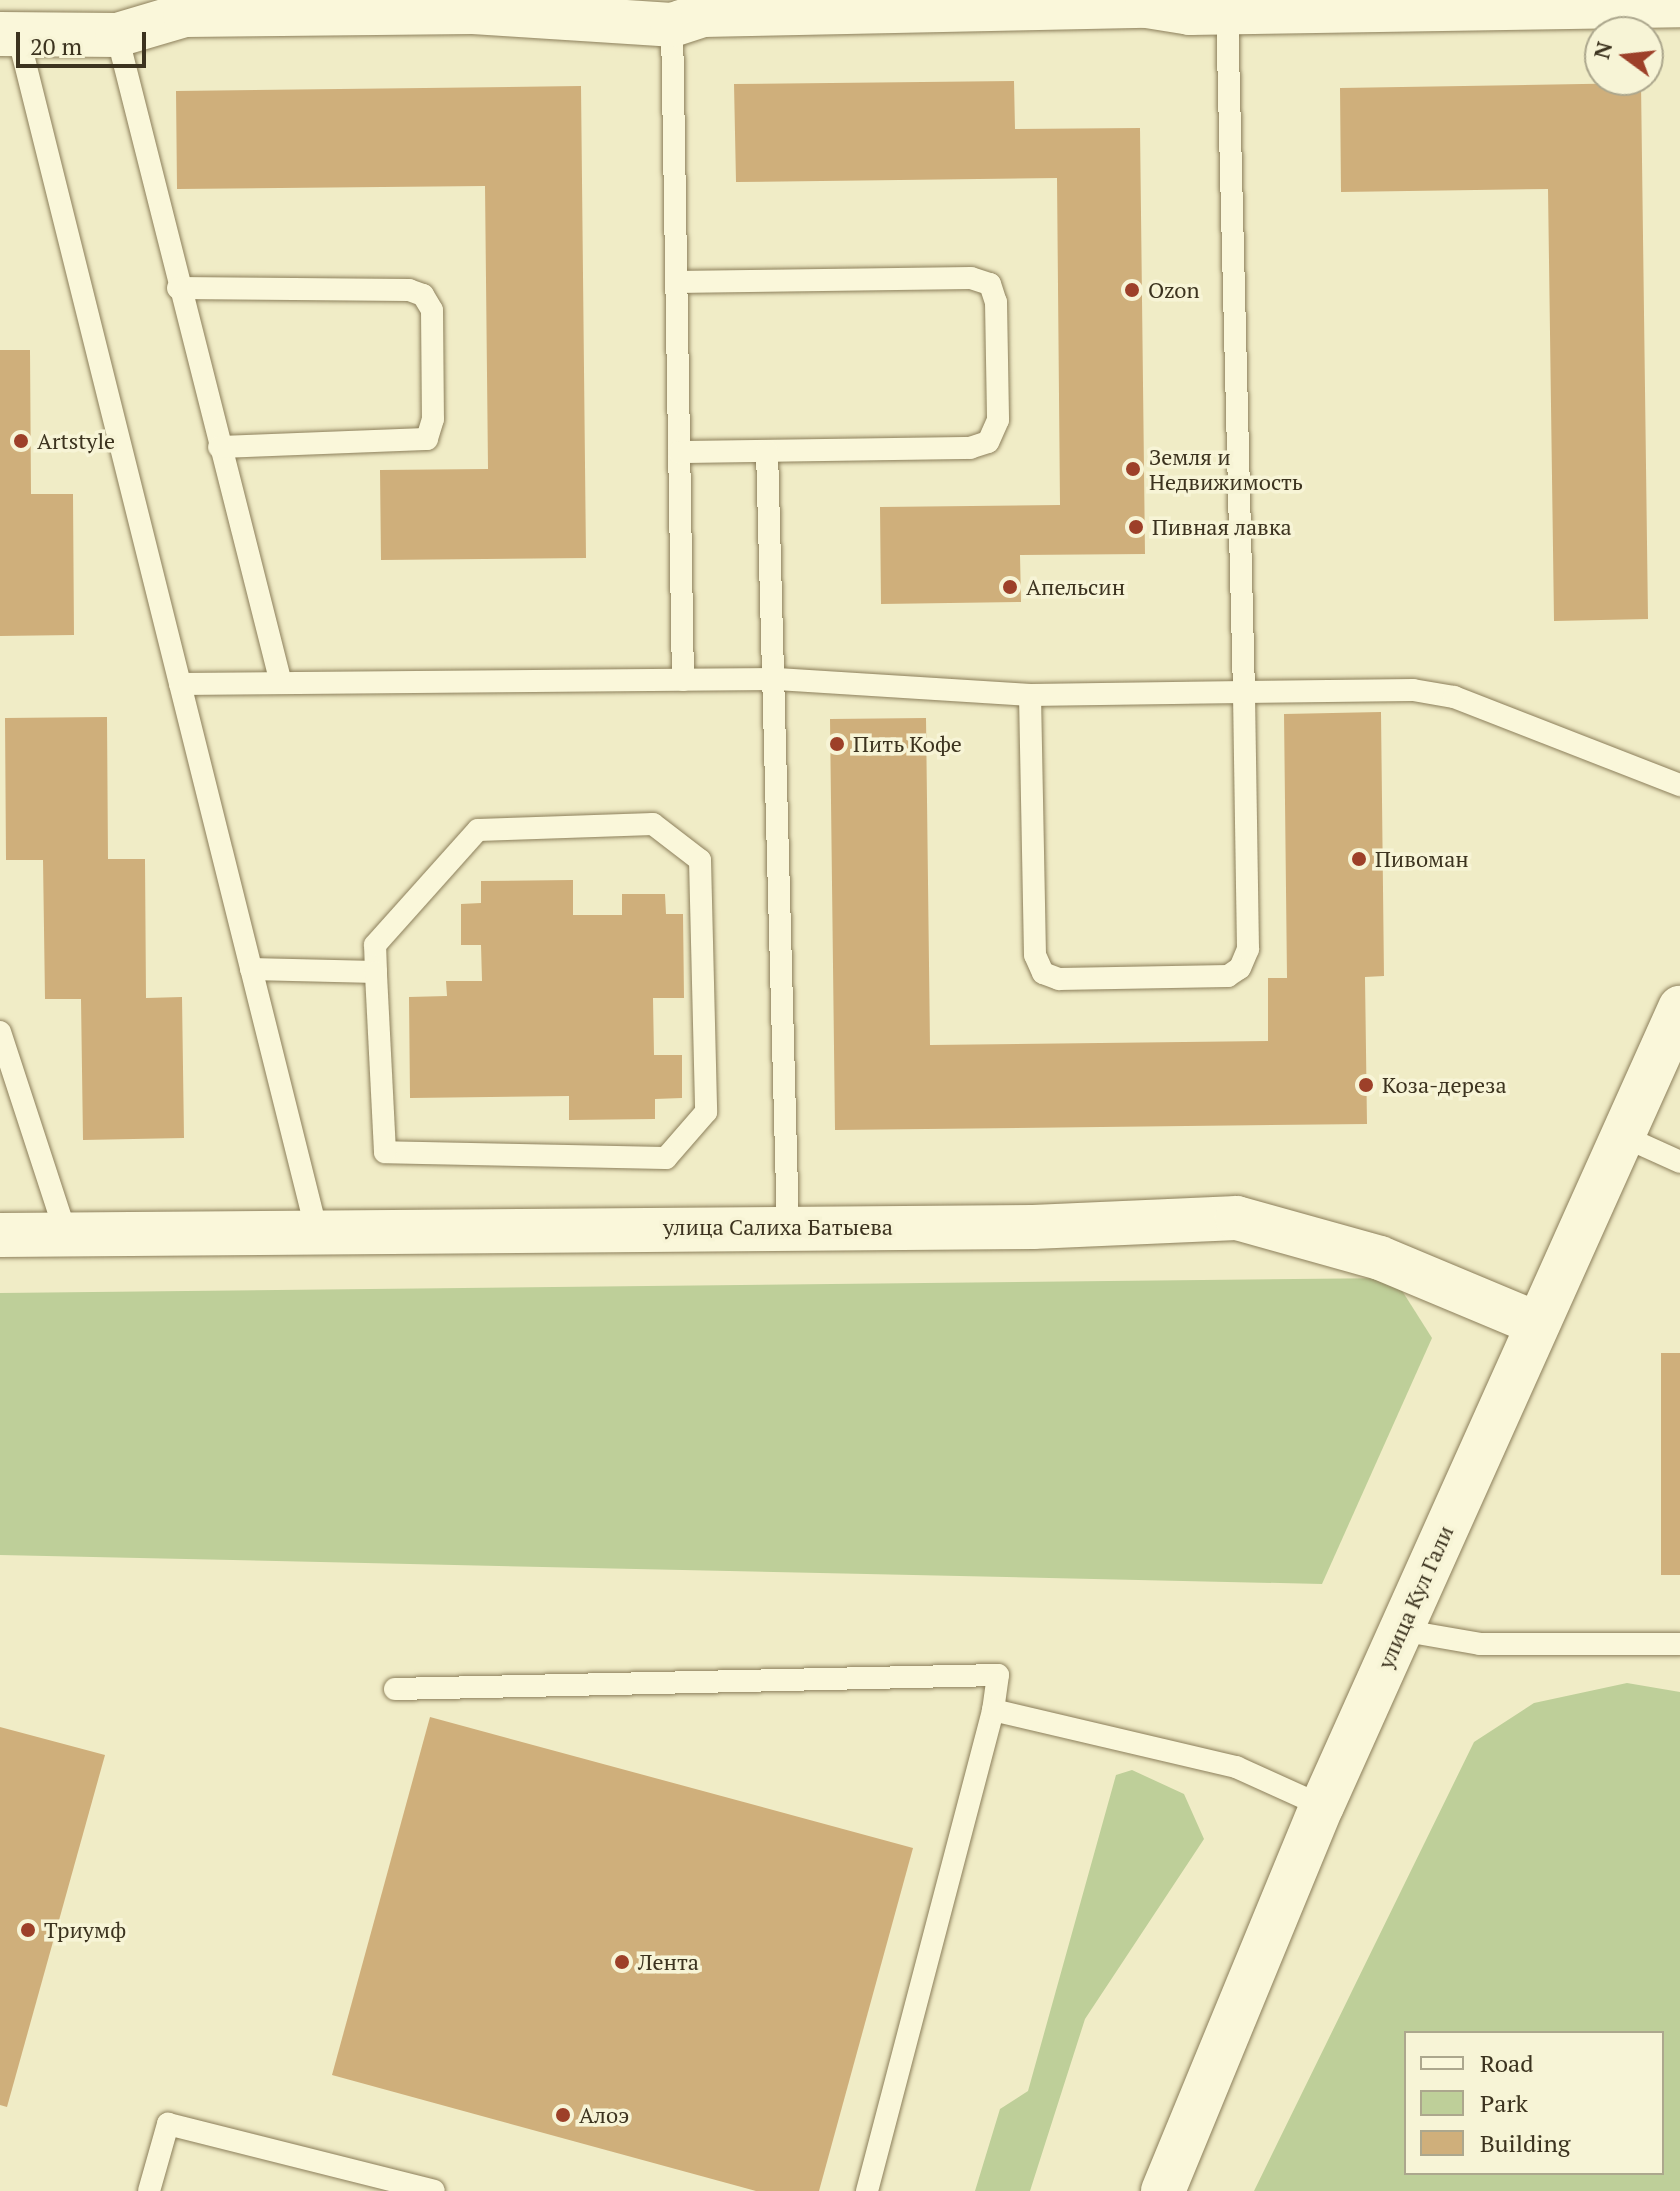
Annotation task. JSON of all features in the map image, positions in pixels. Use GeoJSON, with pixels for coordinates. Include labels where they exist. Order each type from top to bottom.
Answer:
{"type":"FeatureCollection","features":[{"type":"Feature","properties":{"kind":"street"},"geometry":{"type":"LineString","coordinates":[[9,34],[117,35],[185,15],[473,12],[672,25],[719,15],[1147,6],[1227,13],[1680,5]]}},
{"type":"Feature","properties":{"kind":"street","name":"улица Кул Гали"},"geometry":{"type":"LineString","coordinates":[[1163,2191],[1322,1806],[1625,1137],[1680,1008]]}},
{"type":"Feature","properties":{"kind":"street","name":"улица Салиха Батыева"},"geometry":{"type":"LineString","coordinates":[[0,1235],[788,1227],[1237,1218],[1380,1258],[1538,1324]]}},
{"type":"Feature","properties":{"kind":"lane"},"geometry":{"type":"LineString","coordinates":[[1030,695],[1035,955],[1043,973],[1059,979],[1228,976],[1240,968],[1248,949],[1227,13]]}},
{"type":"Feature","properties":{"kind":"lane"},"geometry":{"type":"LineString","coordinates":[[672,25],[683,680]]}},
{"type":"Feature","properties":{"kind":"lane"},"geometry":{"type":"LineString","coordinates":[[9,34],[180,684],[317,1232]]}},
{"type":"Feature","properties":{"kind":"lane"},"geometry":{"type":"LineString","coordinates":[[117,35],[178,288],[281,683]]}},
{"type":"Feature","properties":{"kind":"lane"},"geometry":{"type":"LineString","coordinates":[[676,282],[971,278],[990,284],[998,420],[988,442],[970,448],[679,452]]}},
{"type":"Feature","properties":{"kind":"lane"},"geometry":{"type":"LineString","coordinates":[[178,288],[409,290],[432,310],[433,419],[427,439],[219,447]]}},
{"type":"Feature","properties":{"kind":"lane"},"geometry":{"type":"LineString","coordinates":[[767,451],[767,625],[777,679],[788,1227]]}},
{"type":"Feature","properties":{"kind":"lane"},"geometry":{"type":"LineString","coordinates":[[180,684],[777,679],[1030,695],[1413,690],[1454,697],[1680,785]]}},
{"type":"Feature","properties":{"kind":"lane"},"geometry":{"type":"LineString","coordinates":[[653,824],[700,860],[706,1112],[666,1158],[385,1152],[376,972],[375,945],[478,830],[653,824]]}},
{"type":"Feature","properties":{"kind":"lane"},"geometry":{"type":"LineString","coordinates":[[251,969],[376,972]]}},
{"type":"Feature","properties":{"kind":"lane"},"geometry":{"type":"LineString","coordinates":[[0,1032],[66,1234]]}},
{"type":"Feature","properties":{"kind":"lane"},"geometry":{"type":"LineString","coordinates":[[1625,1137],[1680,1162]]}},
{"type":"Feature","properties":{"kind":"lane"},"geometry":{"type":"LineString","coordinates":[[1400,1630],[1480,1644],[1680,1644]]}},
{"type":"Feature","properties":{"kind":"lane"},"geometry":{"type":"LineString","coordinates":[[395,1689],[998,1675],[993,1710],[867,2191]]}},
{"type":"Feature","properties":{"kind":"lane"},"geometry":{"type":"LineString","coordinates":[[993,1710],[1236,1767],[1322,1806]]}},
{"type":"Feature","properties":{"kind":"lane"},"geometry":{"type":"LineString","coordinates":[[149,2191],[168,2124],[434,2191]]}},
{"type":"Feature","properties":{"kind":"green space"},"geometry":{"type":"Polygon","coordinates":[[[1394,1278],[1432,1338],[1322,1584],[0,1555],[0,1293],[1394,1278]]]}},
{"type":"Feature","properties":{"kind":"green space"},"geometry":{"type":"Polygon","coordinates":[[[1627,1683],[1680,1692],[1680,2191],[1254,2191],[1474,1742],[1534,1703],[1627,1683]]]}},
{"type":"Feature","properties":{"kind":"green space"},"geometry":{"type":"Polygon","coordinates":[[[1132,1770],[1184,1794],[1204,1839],[1085,2019],[1030,2191],[975,2191],[1000,2109],[1028,2091],[1116,1775],[1132,1770]]]}},
{"type":"Feature","properties":{"kind":"building"},"geometry":{"type":"Polygon","coordinates":[[[1014,81],[1015,129],[1140,128],[1145,554],[1020,555],[1021,602],[881,604],[880,507],[1060,505],[1057,178],[736,182],[734,84],[1014,81]]]}},
{"type":"Feature","properties":{"kind":"building"},"geometry":{"type":"Polygon","coordinates":[[[1584,84],[1584,96],[1641,96],[1648,619],[1554,621],[1548,189],[1341,192],[1340,88],[1584,84]]]}},
{"type":"Feature","properties":{"kind":"building"},"geometry":{"type":"Polygon","coordinates":[[[581,86],[586,558],[381,560],[380,470],[488,469],[485,186],[177,189],[176,91],[581,86]]]}},
{"type":"Feature","properties":{"kind":"building"},"geometry":{"type":"Polygon","coordinates":[[[0,350],[30,350],[31,494],[73,494],[74,635],[0,636],[0,350]]]}},
{"type":"Feature","properties":{"kind":"building"},"geometry":{"type":"Polygon","coordinates":[[[1381,712],[1384,976],[1365,977],[1367,1124],[835,1130],[830,719],[926,718],[930,1045],[1268,1041],[1268,978],[1287,978],[1284,714],[1381,712]]]}},
{"type":"Feature","properties":{"kind":"building"},"geometry":{"type":"Polygon","coordinates":[[[107,717],[108,859],[145,859],[146,998],[182,997],[184,1138],[83,1140],[81,999],[45,999],[43,860],[6,860],[5,718],[107,717]]]}},
{"type":"Feature","properties":{"kind":"building"},"geometry":{"type":"Polygon","coordinates":[[[573,880],[573,915],[622,915],[622,894],[665,894],[666,914],[683,914],[684,998],[653,998],[654,1055],[682,1055],[682,1098],[655,1099],[655,1119],[569,1120],[569,1096],[410,1098],[409,997],[447,996],[446,981],[482,981],[481,945],[461,945],[461,904],[481,903],[481,881],[573,880]]]}},
{"type":"Feature","properties":{"kind":"building"},"geometry":{"type":"Polygon","coordinates":[[[1661,1353],[1680,1353],[1680,1575],[1661,1575],[1661,1353]]]}},
{"type":"Feature","properties":{"kind":"building","name":"Лента"},"geometry":{"type":"Polygon","coordinates":[[[430,1717],[913,1848],[819,2191],[756,2191],[332,2075],[430,1717]]]}},
{"type":"Feature","properties":{"kind":"building","name":"Триумф"},"geometry":{"type":"Polygon","coordinates":[[[0,1727],[105,1755],[7,2107],[0,2105],[0,1727]]]}},
{"type":"Feature","properties":{"kind":"place","name":"Ozon"},"geometry":{"type":"Point","coordinates":[1132,290]}},
{"type":"Feature","properties":{"kind":"place","name":"Artstyle"},"geometry":{"type":"Point","coordinates":[21,441]}},
{"type":"Feature","properties":{"kind":"place","name":"Земля и Недвижимость"},"geometry":{"type":"Point","coordinates":[1133,469]}},
{"type":"Feature","properties":{"kind":"place","name":"Пивная лавка"},"geometry":{"type":"Point","coordinates":[1136,527]}},
{"type":"Feature","properties":{"kind":"place","name":"Апельсин"},"geometry":{"type":"Point","coordinates":[1010,587]}},
{"type":"Feature","properties":{"kind":"place","name":"Пить Кофе"},"geometry":{"type":"Point","coordinates":[837,744]}},
{"type":"Feature","properties":{"kind":"place","name":"Пивоман"},"geometry":{"type":"Point","coordinates":[1359,859]}},
{"type":"Feature","properties":{"kind":"place","name":"Коза-дереза"},"geometry":{"type":"Point","coordinates":[1366,1085]}},
{"type":"Feature","properties":{"kind":"place","name":"Триумф"},"geometry":{"type":"Point","coordinates":[28,1930]}},
{"type":"Feature","properties":{"kind":"place","name":"Лента"},"geometry":{"type":"Point","coordinates":[622,1962]}},
{"type":"Feature","properties":{"kind":"place","name":"Алоэ"},"geometry":{"type":"Point","coordinates":[563,2115]}}]}
